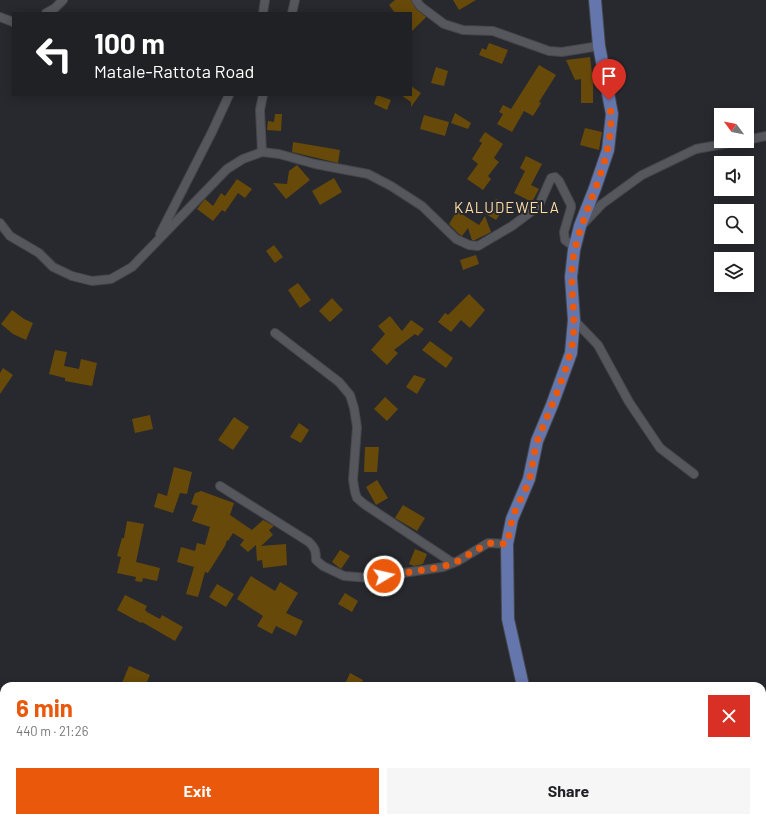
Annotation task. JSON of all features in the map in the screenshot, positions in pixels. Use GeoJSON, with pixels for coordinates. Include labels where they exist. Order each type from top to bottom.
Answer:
{"type":"FeatureCollection","features":[{"type":"Feature","properties":{"kind":"main road"},"geometry":{"type":"LineString","coordinates":[[522,682],[508,619],[507,544],[512,519],[529,479],[537,441],[552,405],[570,353],[574,320],[571,278],[576,244],[580,226],[608,150],[612,114],[599,46],[595,0]]}},
{"type":"Feature","properties":{"kind":"street"},"geometry":{"type":"LineString","coordinates":[[48,12],[55,8],[63,0]]}},
{"type":"Feature","properties":{"kind":"street"},"geometry":{"type":"LineString","coordinates":[[263,12],[265,0]]}},
{"type":"Feature","properties":{"kind":"street"},"geometry":{"type":"LineString","coordinates":[[292,12],[295,0]]}},
{"type":"Feature","properties":{"kind":"street"},"geometry":{"type":"LineString","coordinates":[[416,0],[420,6],[444,24],[463,30],[493,31],[549,51],[562,52],[599,46]]}},
{"type":"Feature","properties":{"kind":"street"},"geometry":{"type":"LineString","coordinates":[[0,17],[12,22]]}},
{"type":"Feature","properties":{"kind":"street"},"geometry":{"type":"LineString","coordinates":[[158,239],[229,96]]}},
{"type":"Feature","properties":{"kind":"street"},"geometry":{"type":"LineString","coordinates":[[262,152],[260,110],[263,96]]}},
{"type":"Feature","properties":{"kind":"street"},"geometry":{"type":"LineString","coordinates":[[754,139],[766,136]]}},
{"type":"Feature","properties":{"kind":"street"},"geometry":{"type":"LineString","coordinates":[[580,226],[602,204],[642,175],[696,148],[714,145]]}},
{"type":"Feature","properties":{"kind":"street"},"geometry":{"type":"LineString","coordinates":[[0,223],[10,236],[39,252],[53,267],[72,276],[92,281],[111,279],[132,267],[227,169],[243,159],[262,152],[280,154],[315,164],[368,174],[391,186],[422,206],[456,239],[469,245],[478,246],[523,219],[540,203],[545,194],[549,181],[551,178],[555,177],[560,181],[571,205],[564,237],[569,243],[576,244]]}},
{"type":"Feature","properties":{"kind":"street"},"geometry":{"type":"LineString","coordinates":[[574,320],[598,345],[629,402],[660,448],[694,474]]}},
{"type":"Feature","properties":{"kind":"street"},"geometry":{"type":"LineString","coordinates":[[275,333],[339,382],[350,395],[357,427],[353,480],[357,498],[453,563]]}},
{"type":"Feature","properties":{"kind":"street"},"geometry":{"type":"LineString","coordinates":[[220,486],[309,542],[314,547],[316,552],[316,560],[323,566],[344,576],[370,578],[442,567],[453,563],[488,543],[507,544]]}},
{"type":"Feature","properties":{"kind":"building"},"geometry":{"type":"Polygon","coordinates":[[[395,0],[411,0],[416,9],[426,17],[412,31],[412,12],[394,12],[389,5],[395,0]]]}},
{"type":"Feature","properties":{"kind":"building"},"geometry":{"type":"Polygon","coordinates":[[[453,0],[476,0],[459,10],[453,0]]]}},
{"type":"Feature","properties":{"kind":"building"},"geometry":{"type":"Polygon","coordinates":[[[489,43],[508,50],[502,64],[479,55],[482,48],[486,50],[489,43]]]}},
{"type":"Feature","properties":{"kind":"building"},"geometry":{"type":"Polygon","coordinates":[[[590,57],[593,82],[593,103],[581,103],[581,79],[575,80],[566,60],[590,57]]]}},
{"type":"Feature","properties":{"kind":"building"},"geometry":{"type":"Polygon","coordinates":[[[539,65],[556,75],[539,102],[541,103],[533,116],[524,111],[512,132],[497,124],[503,114],[499,112],[503,105],[511,109],[539,65]]]}},
{"type":"Feature","properties":{"kind":"building"},"geometry":{"type":"Polygon","coordinates":[[[436,67],[448,71],[444,86],[431,83],[436,67]]]}},
{"type":"Feature","properties":{"kind":"building"},"geometry":{"type":"Polygon","coordinates":[[[412,87],[421,93],[411,107],[411,102],[402,96],[412,96],[412,87]]]}},
{"type":"Feature","properties":{"kind":"building"},"geometry":{"type":"Polygon","coordinates":[[[377,96],[391,100],[387,110],[374,104],[377,96]]]}},
{"type":"Feature","properties":{"kind":"building"},"geometry":{"type":"Polygon","coordinates":[[[455,113],[471,123],[468,129],[451,123],[455,113]]]}},
{"type":"Feature","properties":{"kind":"building"},"geometry":{"type":"Polygon","coordinates":[[[275,114],[282,114],[281,131],[267,130],[268,121],[274,122],[275,114]]]}},
{"type":"Feature","properties":{"kind":"building"},"geometry":{"type":"Polygon","coordinates":[[[424,115],[449,122],[445,136],[420,129],[424,115]]]}},
{"type":"Feature","properties":{"kind":"building"},"geometry":{"type":"Polygon","coordinates":[[[585,128],[602,132],[599,150],[580,145],[585,128]]]}},
{"type":"Feature","properties":{"kind":"building"},"geometry":{"type":"Polygon","coordinates":[[[485,132],[503,144],[494,158],[499,162],[488,176],[491,179],[483,190],[467,179],[478,164],[472,159],[482,143],[479,141],[485,132]]]}},
{"type":"Feature","properties":{"kind":"building"},"geometry":{"type":"Polygon","coordinates":[[[293,142],[340,150],[338,163],[292,152],[293,142]]]}},
{"type":"Feature","properties":{"kind":"building"},"geometry":{"type":"Polygon","coordinates":[[[526,156],[542,164],[531,185],[539,189],[532,202],[514,193],[525,171],[520,168],[526,156]]]}},
{"type":"Feature","properties":{"kind":"building"},"geometry":{"type":"Polygon","coordinates":[[[297,165],[310,180],[286,199],[273,183],[287,184],[289,171],[297,165]]]}},
{"type":"Feature","properties":{"kind":"building"},"geometry":{"type":"Polygon","coordinates":[[[334,178],[342,192],[320,205],[312,191],[334,178]]]}},
{"type":"Feature","properties":{"kind":"building"},"geometry":{"type":"Polygon","coordinates":[[[237,179],[252,189],[245,198],[238,193],[225,212],[222,210],[213,221],[197,209],[205,199],[213,206],[221,193],[225,196],[237,179]]]}},
{"type":"Feature","properties":{"kind":"building"},"geometry":{"type":"Polygon","coordinates":[[[496,199],[506,205],[496,220],[486,214],[496,199]]]}},
{"type":"Feature","properties":{"kind":"building"},"geometry":{"type":"Polygon","coordinates":[[[457,211],[479,225],[485,216],[491,232],[472,240],[468,228],[462,236],[449,224],[457,211]]]}},
{"type":"Feature","properties":{"kind":"building"},"geometry":{"type":"Polygon","coordinates":[[[274,245],[283,257],[275,263],[266,251],[274,245]]]}},
{"type":"Feature","properties":{"kind":"building"},"geometry":{"type":"Polygon","coordinates":[[[476,255],[479,264],[463,270],[460,260],[476,255]]]}},
{"type":"Feature","properties":{"kind":"building"},"geometry":{"type":"Polygon","coordinates":[[[298,283],[311,300],[300,308],[288,290],[298,283]]]}},
{"type":"Feature","properties":{"kind":"building"},"geometry":{"type":"Polygon","coordinates":[[[469,294],[485,310],[470,328],[461,320],[451,332],[438,322],[445,313],[448,315],[469,294]]]}},
{"type":"Feature","properties":{"kind":"building"},"geometry":{"type":"Polygon","coordinates":[[[332,298],[343,310],[330,322],[319,311],[332,298]]]}},
{"type":"Feature","properties":{"kind":"building"},"geometry":{"type":"Polygon","coordinates":[[[12,310],[24,319],[33,323],[26,340],[13,334],[1,324],[12,310]]]}},
{"type":"Feature","properties":{"kind":"building"},"geometry":{"type":"Polygon","coordinates":[[[390,316],[402,331],[411,320],[424,329],[418,336],[415,334],[394,350],[398,353],[387,365],[371,350],[385,334],[378,326],[390,316]]]}},
{"type":"Feature","properties":{"kind":"building"},"geometry":{"type":"Polygon","coordinates":[[[430,341],[453,358],[446,368],[422,350],[430,341]]]}},
{"type":"Feature","properties":{"kind":"building"},"geometry":{"type":"Polygon","coordinates":[[[55,350],[67,352],[64,366],[79,369],[81,359],[97,363],[92,386],[65,381],[65,378],[49,374],[55,350]]]}},
{"type":"Feature","properties":{"kind":"building"},"geometry":{"type":"Polygon","coordinates":[[[3,368],[13,375],[0,394],[0,373],[3,368]]]}},
{"type":"Feature","properties":{"kind":"building"},"geometry":{"type":"Polygon","coordinates":[[[414,375],[426,379],[417,394],[406,387],[414,375]]]}},
{"type":"Feature","properties":{"kind":"building"},"geometry":{"type":"Polygon","coordinates":[[[385,397],[398,409],[387,421],[374,409],[385,397]]]}},
{"type":"Feature","properties":{"kind":"building"},"geometry":{"type":"Polygon","coordinates":[[[150,415],[153,429],[135,433],[132,419],[150,415]]]}},
{"type":"Feature","properties":{"kind":"building"},"geometry":{"type":"Polygon","coordinates":[[[234,417],[249,427],[233,450],[218,440],[234,417]]]}},
{"type":"Feature","properties":{"kind":"building"},"geometry":{"type":"Polygon","coordinates":[[[299,423],[309,430],[301,443],[290,437],[299,423]]]}},
{"type":"Feature","properties":{"kind":"building"},"geometry":{"type":"Polygon","coordinates":[[[365,447],[379,447],[377,472],[364,472],[365,447]]]}},
{"type":"Feature","properties":{"kind":"building"},"geometry":{"type":"Polygon","coordinates":[[[174,467],[192,472],[187,494],[180,493],[173,513],[154,507],[158,493],[167,496],[174,467]]]}},
{"type":"Feature","properties":{"kind":"building"},"geometry":{"type":"Polygon","coordinates":[[[377,480],[388,498],[376,505],[366,487],[377,480]]]}},
{"type":"Feature","properties":{"kind":"building"},"geometry":{"type":"Polygon","coordinates":[[[201,491],[234,503],[230,515],[252,530],[263,520],[274,526],[269,530],[273,535],[261,546],[286,544],[287,565],[263,568],[262,560],[257,561],[256,545],[248,552],[240,545],[244,540],[233,533],[228,541],[227,540],[225,546],[208,573],[205,572],[198,597],[186,594],[194,567],[177,562],[181,547],[195,551],[197,543],[205,545],[210,527],[192,521],[198,506],[191,504],[195,493],[201,491]]]}},
{"type":"Feature","properties":{"kind":"building"},"geometry":{"type":"Polygon","coordinates":[[[403,505],[425,518],[417,531],[395,518],[403,505]]]}},
{"type":"Feature","properties":{"kind":"building"},"geometry":{"type":"Polygon","coordinates":[[[127,521],[144,524],[136,562],[160,568],[157,581],[143,578],[142,582],[135,581],[136,577],[117,573],[121,557],[117,556],[122,538],[124,538],[127,521]]]}},
{"type":"Feature","properties":{"kind":"building"},"geometry":{"type":"Polygon","coordinates":[[[415,549],[427,554],[423,564],[414,566],[409,564],[415,549]]]}},
{"type":"Feature","properties":{"kind":"building"},"geometry":{"type":"Polygon","coordinates":[[[340,550],[350,556],[341,569],[332,562],[340,550]]]}},
{"type":"Feature","properties":{"kind":"building"},"geometry":{"type":"Polygon","coordinates":[[[251,576],[275,591],[280,582],[298,593],[286,613],[303,621],[296,636],[276,626],[272,634],[257,626],[263,616],[237,599],[251,576]]]}},
{"type":"Feature","properties":{"kind":"building"},"geometry":{"type":"Polygon","coordinates":[[[217,584],[234,594],[226,607],[209,597],[217,584]]]}},
{"type":"Feature","properties":{"kind":"building"},"geometry":{"type":"Polygon","coordinates":[[[345,593],[358,601],[352,612],[338,604],[345,593]]]}},
{"type":"Feature","properties":{"kind":"building"},"geometry":{"type":"Polygon","coordinates":[[[125,595],[147,606],[145,610],[147,612],[160,619],[162,615],[183,627],[175,641],[142,622],[141,623],[117,610],[125,595]]]}},
{"type":"Feature","properties":{"kind":"building"},"geometry":{"type":"Polygon","coordinates":[[[129,666],[150,675],[147,682],[122,682],[129,666]]]}},
{"type":"Feature","properties":{"kind":"building"},"geometry":{"type":"Polygon","coordinates":[[[350,673],[363,680],[362,682],[346,682],[350,673]]]}},
{"type":"Feature","properties":{"kind":"district","name":"KALUDEWELA"},"geometry":{"type":"Point","coordinates":[507,207]}},
{"type":"Feature","properties":{"kind":"route"},"geometry":{"type":"LineString","coordinates":[[384,576],[442,567],[458,561],[488,543],[507,544],[512,519],[529,479],[537,441],[552,405],[570,353],[574,320],[571,278],[574,250],[580,226],[608,150],[612,114],[609,100]]}}]}
